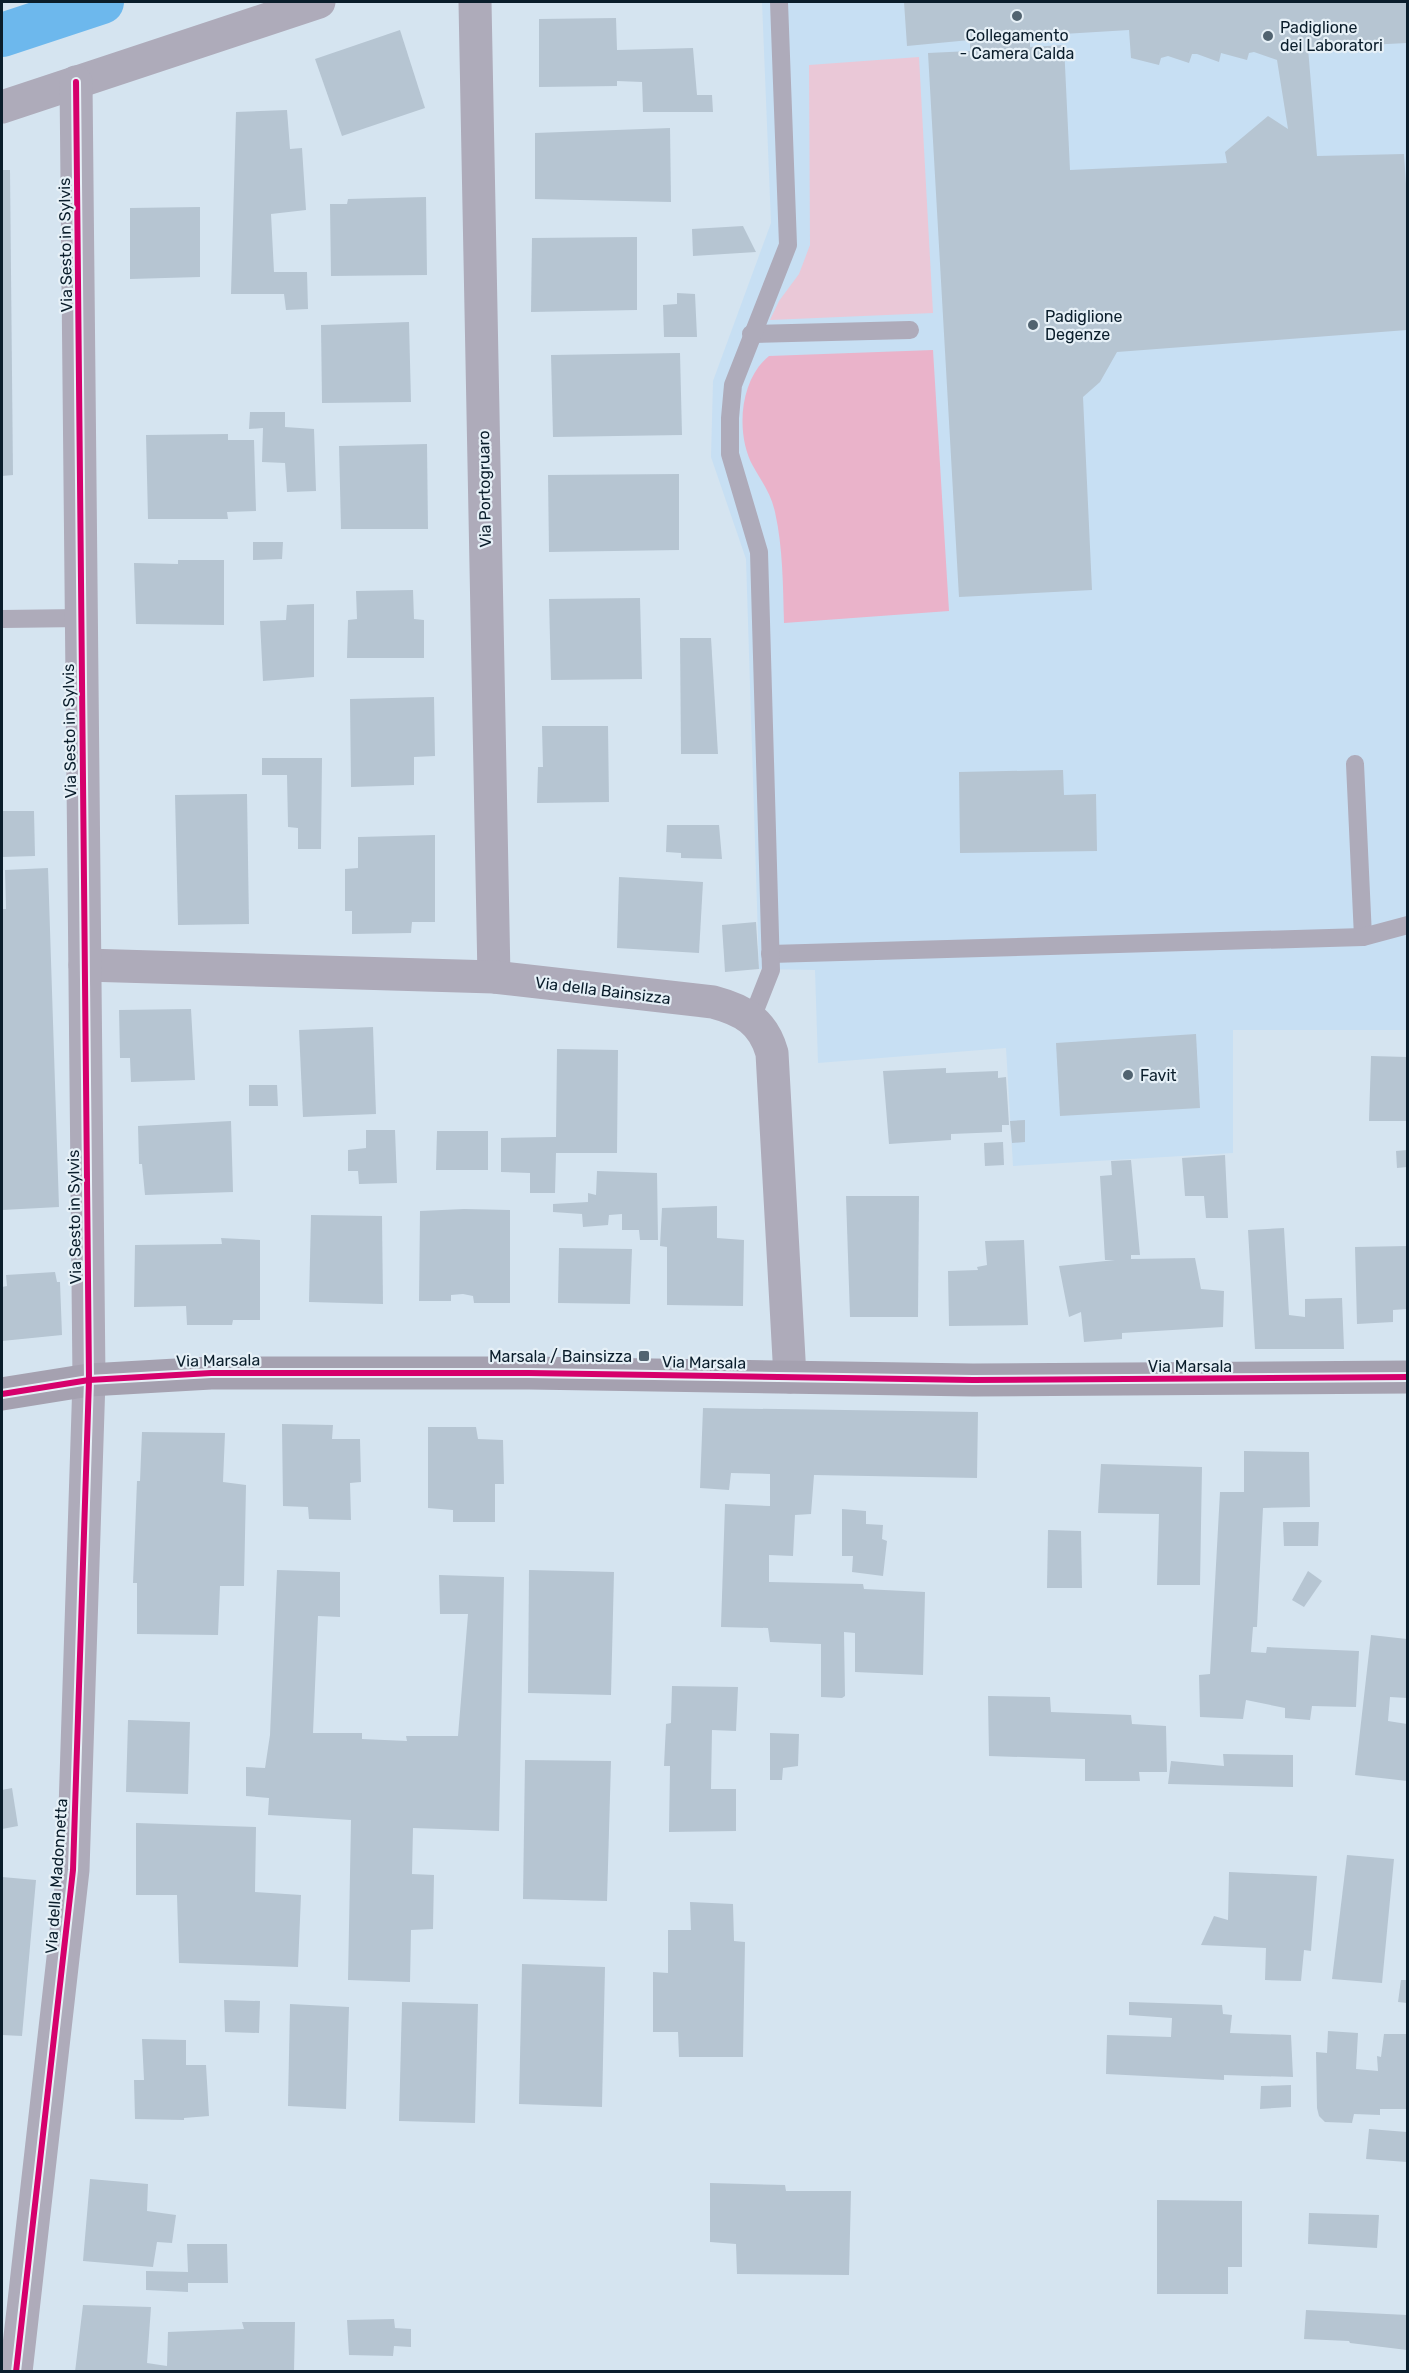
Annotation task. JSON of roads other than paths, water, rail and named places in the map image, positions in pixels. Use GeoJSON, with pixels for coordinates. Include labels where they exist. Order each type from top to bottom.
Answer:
{"type":"FeatureCollection","features":[{"type":"Feature","properties":{"kind":"street"},"geometry":{"type":"LineString","coordinates":[[2,107],[319,2]]}},
{"type":"Feature","properties":{"kind":"street","name":"Via Portogruaro"},"geometry":{"type":"LineString","coordinates":[[475,2],[494,977]]}},
{"type":"Feature","properties":{"kind":"street","name":"Via Sesto in Sylvis"},"geometry":{"type":"LineString","coordinates":[[76,82],[89,1380]]}},
{"type":"Feature","properties":{"kind":"street","name":"Via della Bainsizza"},"geometry":{"type":"LineString","coordinates":[[85,965],[494,977],[713,1002],[730,1007],[752,1018]]}},
{"type":"Feature","properties":{"kind":"street"},"geometry":{"type":"LineString","coordinates":[[752,1018],[768,1038],[772,1053],[790,1377]]}},
{"type":"Feature","properties":{"kind":"street","name":"Via Marsala"},"geometry":{"type":"LineString","coordinates":[[2,1394],[89,1380],[211,1373],[529,1373],[973,1380],[1407,1377]]}},
{"type":"Feature","properties":{"kind":"street","name":"Via della Madonnetta"},"geometry":{"type":"LineString","coordinates":[[16,2372],[73,1870],[89,1380]]}},
{"type":"Feature","properties":{"kind":"lane"},"geometry":{"type":"LineString","coordinates":[[752,1018],[771,970],[759,552],[730,454],[733,385],[751,334],[788,245],[779,2]]}},
{"type":"Feature","properties":{"kind":"lane"},"geometry":{"type":"LineString","coordinates":[[751,334],[910,330]]}},
{"type":"Feature","properties":{"kind":"lane"},"geometry":{"type":"LineString","coordinates":[[2,619],[82,618]]}},
{"type":"Feature","properties":{"kind":"lane"},"geometry":{"type":"LineString","coordinates":[[1354,764],[1363,937]]}},
{"type":"Feature","properties":{"kind":"lane"},"geometry":{"type":"LineString","coordinates":[[771,954],[1363,937],[1407,925]]}},
{"type":"Feature","properties":{"kind":"waterway"},"geometry":{"type":"LineString","coordinates":[[2,35],[102,2]]}},
{"type":"Feature","properties":{"kind":"place","name":"Collegamento - Camera Calda"},"geometry":{"type":"Point","coordinates":[1017,16]}},
{"type":"Feature","properties":{"kind":"place","name":"Padiglione dei Laboratori"},"geometry":{"type":"Point","coordinates":[1268,36]}},
{"type":"Feature","properties":{"kind":"place","name":"Padiglione Degenze"},"geometry":{"type":"Point","coordinates":[1033,325]}},
{"type":"Feature","properties":{"kind":"place","name":"Favit"},"geometry":{"type":"Point","coordinates":[1128,1075]}},
{"type":"Feature","properties":{"kind":"place","name":"Marsala / Bainsizza"},"geometry":{"type":"Point","coordinates":[644,1356]}}]}
